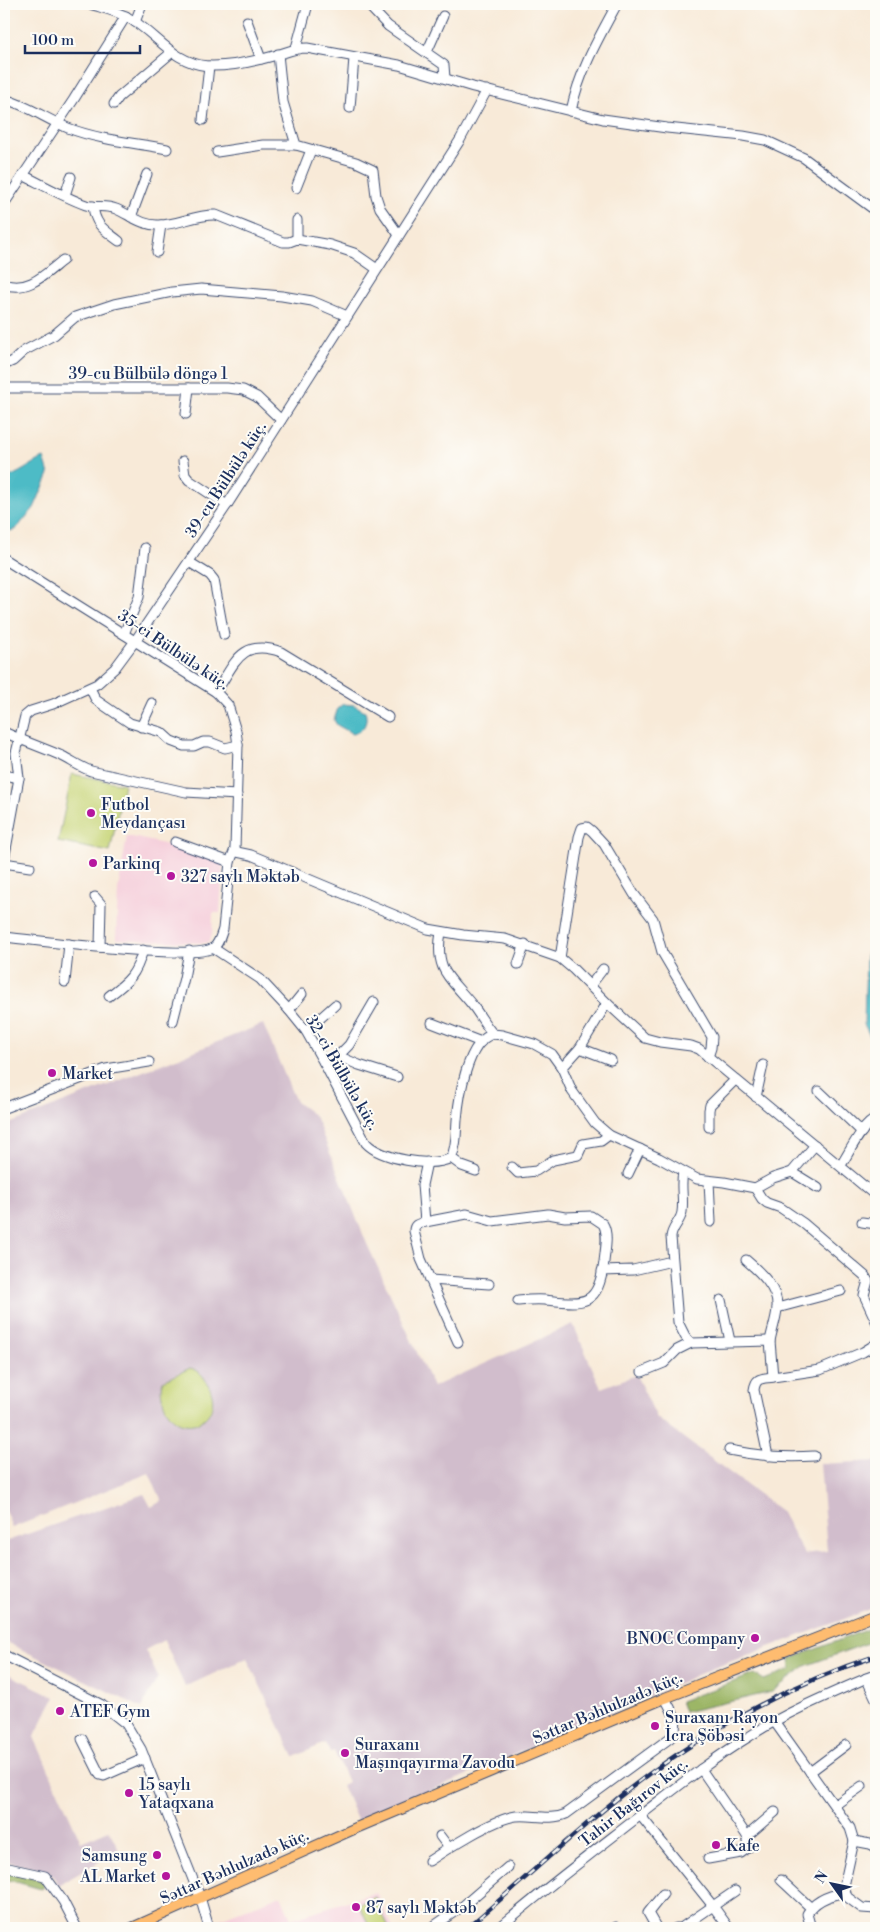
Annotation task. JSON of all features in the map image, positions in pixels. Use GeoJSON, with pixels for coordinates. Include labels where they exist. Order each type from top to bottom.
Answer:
{"type":"FeatureCollection","features":[{"type":"Feature","properties":{"kind":"main road","name":"Səttar Bəhlulzadə küç."},"geometry":{"type":"LineString","coordinates":[[132,1928],[356,1828],[665,1698],[876,1615]]}},
{"type":"Feature","properties":{"kind":"street"},"geometry":{"type":"LineString","coordinates":[[90,4],[126,16],[171,53],[198,64],[209,66],[261,59],[296,48],[307,48],[399,65],[487,90],[625,123],[743,136],[774,143],[804,158],[876,211]]}},
{"type":"Feature","properties":{"kind":"street"},"geometry":{"type":"LineString","coordinates":[[296,48],[308,4]]}},
{"type":"Feature","properties":{"kind":"street"},"geometry":{"type":"LineString","coordinates":[[367,4],[388,26],[444,65],[445,78]]}},
{"type":"Feature","properties":{"kind":"street"},"geometry":{"type":"LineString","coordinates":[[571,111],[576,88],[617,4]]}},
{"type":"Feature","properties":{"kind":"street"},"geometry":{"type":"LineString","coordinates":[[135,22],[139,7]]}},
{"type":"Feature","properties":{"kind":"street"},"geometry":{"type":"LineString","coordinates":[[4,204],[126,16]]}},
{"type":"Feature","properties":{"kind":"street"},"geometry":{"type":"LineString","coordinates":[[427,52],[443,16]]}},
{"type":"Feature","properties":{"kind":"street"},"geometry":{"type":"LineString","coordinates":[[247,22],[261,59]]}},
{"type":"Feature","properties":{"kind":"street"},"geometry":{"type":"LineString","coordinates":[[114,104],[119,96],[171,53]]}},
{"type":"Feature","properties":{"kind":"street"},"geometry":{"type":"LineString","coordinates":[[278,54],[283,102],[296,145]]}},
{"type":"Feature","properties":{"kind":"street"},"geometry":{"type":"LineString","coordinates":[[350,108],[354,58]]}},
{"type":"Feature","properties":{"kind":"street"},"geometry":{"type":"LineString","coordinates":[[203,120],[209,66]]}},
{"type":"Feature","properties":{"kind":"street","name":"39-cu Bülbülə küç."},"geometry":{"type":"LineString","coordinates":[[4,861],[6,829],[19,778],[16,753],[18,739],[27,713],[90,688],[105,678],[136,641],[227,505],[460,140],[487,90]]}},
{"type":"Feature","properties":{"kind":"street"},"geometry":{"type":"LineString","coordinates":[[4,99],[26,106],[57,123],[77,131],[167,148]]}},
{"type":"Feature","properties":{"kind":"street"},"geometry":{"type":"LineString","coordinates":[[217,152],[264,145],[296,145],[356,162],[373,170],[376,196],[380,208],[399,235]]}},
{"type":"Feature","properties":{"kind":"street"},"geometry":{"type":"LineString","coordinates":[[296,188],[311,150]]}},
{"type":"Feature","properties":{"kind":"street"},"geometry":{"type":"LineString","coordinates":[[131,217],[147,174]]}},
{"type":"Feature","properties":{"kind":"street"},"geometry":{"type":"LineString","coordinates":[[23,175],[93,206],[110,207],[153,225],[161,226],[207,215],[216,215],[283,242],[297,239],[330,245],[354,253],[377,269]]}},
{"type":"Feature","properties":{"kind":"street"},"geometry":{"type":"LineString","coordinates":[[65,195],[71,177]]}},
{"type":"Feature","properties":{"kind":"street"},"geometry":{"type":"LineString","coordinates":[[93,206],[94,218],[100,226],[119,241]]}},
{"type":"Feature","properties":{"kind":"street"},"geometry":{"type":"LineString","coordinates":[[297,220],[297,239]]}},
{"type":"Feature","properties":{"kind":"street"},"geometry":{"type":"LineString","coordinates":[[157,252],[161,226]]}},
{"type":"Feature","properties":{"kind":"street"},"geometry":{"type":"LineString","coordinates":[[4,284],[23,287],[35,281],[63,260]]}},
{"type":"Feature","properties":{"kind":"street"},"geometry":{"type":"LineString","coordinates":[[4,365],[13,361],[24,351],[54,335],[75,317],[114,304],[172,292],[201,289],[282,296],[312,301],[347,316]]}},
{"type":"Feature","properties":{"kind":"street","name":"39-cu Bülbülə döngə 1"},"geometry":{"type":"LineString","coordinates":[[4,388],[189,388],[243,390],[257,397],[281,420]]}},
{"type":"Feature","properties":{"kind":"street"},"geometry":{"type":"LineString","coordinates":[[186,414],[189,388]]}},
{"type":"Feature","properties":{"kind":"street"},"geometry":{"type":"LineString","coordinates":[[183,461],[185,475],[189,480],[227,505]]}},
{"type":"Feature","properties":{"kind":"street"},"geometry":{"type":"LineString","coordinates":[[124,634],[139,597],[145,548]]}},
{"type":"Feature","properties":{"kind":"street","name":"35-ci Bülbülə küç."},"geometry":{"type":"LineString","coordinates":[[4,559],[216,692],[228,705],[238,745],[235,849],[230,862],[224,929],[213,948]]}},
{"type":"Feature","properties":{"kind":"street"},"geometry":{"type":"LineString","coordinates":[[189,562],[210,575],[214,580],[224,635]]}},
{"type":"Feature","properties":{"kind":"street"},"geometry":{"type":"LineString","coordinates":[[216,692],[241,654],[248,649],[270,648],[281,652],[388,717]]}},
{"type":"Feature","properties":{"kind":"street"},"geometry":{"type":"LineString","coordinates":[[90,688],[96,700],[130,723],[161,732],[171,741],[184,746],[194,746],[203,742],[210,742],[225,748],[238,745]]}},
{"type":"Feature","properties":{"kind":"street"},"geometry":{"type":"LineString","coordinates":[[141,727],[152,703]]}},
{"type":"Feature","properties":{"kind":"street"},"geometry":{"type":"LineString","coordinates":[[4,732],[64,757],[80,767],[91,770],[186,792],[238,795]]}},
{"type":"Feature","properties":{"kind":"street"},"geometry":{"type":"LineString","coordinates":[[4,775],[19,778]]}},
{"type":"Feature","properties":{"kind":"street"},"geometry":{"type":"LineString","coordinates":[[560,958],[579,837],[582,828],[587,827],[612,854],[634,894],[653,919],[662,952],[712,1037],[708,1057]]}},
{"type":"Feature","properties":{"kind":"street"},"geometry":{"type":"LineString","coordinates":[[175,842],[230,862]]}},
{"type":"Feature","properties":{"kind":"street"},"geometry":{"type":"LineString","coordinates":[[235,849],[237,852],[251,855],[415,924],[441,932],[505,939],[525,944],[560,958],[645,1038],[691,1046],[699,1050],[841,1165],[876,1196]]}},
{"type":"Feature","properties":{"kind":"street"},"geometry":{"type":"LineString","coordinates":[[4,861],[30,867]]}},
{"type":"Feature","properties":{"kind":"street"},"geometry":{"type":"LineString","coordinates":[[94,896],[101,904],[100,947]]}},
{"type":"Feature","properties":{"kind":"street"},"geometry":{"type":"LineString","coordinates":[[441,932],[439,955],[443,971],[474,1007],[482,1021],[493,1034]]}},
{"type":"Feature","properties":{"kind":"street"},"geometry":{"type":"LineString","coordinates":[[4,937],[143,950],[189,952],[213,948]]}},
{"type":"Feature","properties":{"kind":"street"},"geometry":{"type":"LineString","coordinates":[[66,982],[69,944]]}},
{"type":"Feature","properties":{"kind":"street"},"geometry":{"type":"LineString","coordinates":[[518,964],[525,944]]}},
{"type":"Feature","properties":{"kind":"street","name":"32-ci Bülbülə küç."},"geometry":{"type":"LineString","coordinates":[[213,948],[260,979],[306,1031],[361,1135],[370,1148],[384,1156],[427,1162],[452,1158]]}},
{"type":"Feature","properties":{"kind":"street"},"geometry":{"type":"LineString","coordinates":[[109,996],[128,982],[135,973],[143,950]]}},
{"type":"Feature","properties":{"kind":"street"},"geometry":{"type":"LineString","coordinates":[[173,1020],[189,952]]}},
{"type":"Feature","properties":{"kind":"street"},"geometry":{"type":"LineString","coordinates":[[590,986],[603,969]]}},
{"type":"Feature","properties":{"kind":"street"},"geometry":{"type":"LineString","coordinates":[[289,1010],[302,994]]}},
{"type":"Feature","properties":{"kind":"street"},"geometry":{"type":"LineString","coordinates":[[324,1063],[338,1056],[348,1045],[374,1002]]}},
{"type":"Feature","properties":{"kind":"street"},"geometry":{"type":"LineString","coordinates":[[562,1068],[580,1048],[607,1004]]}},
{"type":"Feature","properties":{"kind":"street"},"geometry":{"type":"LineString","coordinates":[[306,1031],[335,1005]]}},
{"type":"Feature","properties":{"kind":"street"},"geometry":{"type":"LineString","coordinates":[[432,1023],[481,1042]]}},
{"type":"Feature","properties":{"kind":"street"},"geometry":{"type":"LineString","coordinates":[[476,1171],[462,1166],[452,1158],[460,1098],[468,1064],[481,1042],[493,1034],[513,1038],[544,1049],[552,1054],[562,1068],[568,1084],[583,1109],[594,1123],[609,1134],[697,1179],[755,1188],[773,1178],[792,1172],[815,1145]]}},
{"type":"Feature","properties":{"kind":"street"},"geometry":{"type":"LineString","coordinates":[[580,1048],[611,1060]]}},
{"type":"Feature","properties":{"kind":"street"},"geometry":{"type":"LineString","coordinates":[[338,1056],[397,1077]]}},
{"type":"Feature","properties":{"kind":"street"},"geometry":{"type":"LineString","coordinates":[[4,1108],[106,1070],[150,1062]]}},
{"type":"Feature","properties":{"kind":"street"},"geometry":{"type":"LineString","coordinates":[[756,1097],[764,1066]]}},
{"type":"Feature","properties":{"kind":"street"},"geometry":{"type":"LineString","coordinates":[[709,1126],[710,1105],[735,1080]]}},
{"type":"Feature","properties":{"kind":"street"},"geometry":{"type":"LineString","coordinates":[[819,1091],[862,1132]]}},
{"type":"Feature","properties":{"kind":"street"},"geometry":{"type":"LineString","coordinates":[[841,1165],[862,1132],[869,1123],[876,1119]]}},
{"type":"Feature","properties":{"kind":"street"},"geometry":{"type":"LineString","coordinates":[[512,1167],[518,1173],[536,1171],[553,1160],[578,1155],[583,1144],[602,1141],[609,1134]]}},
{"type":"Feature","properties":{"kind":"street"},"geometry":{"type":"LineString","coordinates":[[628,1174],[640,1149]]}},
{"type":"Feature","properties":{"kind":"street"},"geometry":{"type":"LineString","coordinates":[[425,1222],[422,1185],[427,1162]]}},
{"type":"Feature","properties":{"kind":"street"},"geometry":{"type":"LineString","coordinates":[[683,1172],[681,1184],[682,1212],[671,1232],[672,1262],[678,1322],[691,1343]]}},
{"type":"Feature","properties":{"kind":"street"},"geometry":{"type":"LineString","coordinates":[[792,1172],[818,1188]]}},
{"type":"Feature","properties":{"kind":"street"},"geometry":{"type":"LineString","coordinates":[[709,1180],[711,1222]]}},
{"type":"Feature","properties":{"kind":"street"},"geometry":{"type":"LineString","coordinates":[[755,1188],[762,1199],[781,1208],[803,1223],[865,1276],[868,1281],[864,1295],[876,1321]]}},
{"type":"Feature","properties":{"kind":"street"},"geometry":{"type":"LineString","coordinates":[[458,1342],[421,1258],[414,1231],[414,1227],[417,1224],[467,1214],[492,1220],[548,1214],[565,1217],[591,1216],[604,1224],[606,1228],[602,1270],[596,1290],[590,1298],[582,1303],[543,1300],[518,1301]]}},
{"type":"Feature","properties":{"kind":"street"},"geometry":{"type":"LineString","coordinates":[[862,1222],[876,1224]]}},
{"type":"Feature","properties":{"kind":"street"},"geometry":{"type":"LineString","coordinates":[[746,1260],[762,1274],[777,1302],[770,1341],[773,1378]]}},
{"type":"Feature","properties":{"kind":"street"},"geometry":{"type":"LineString","coordinates":[[602,1270],[633,1270],[672,1262]]}},
{"type":"Feature","properties":{"kind":"street"},"geometry":{"type":"LineString","coordinates":[[430,1280],[489,1284]]}},
{"type":"Feature","properties":{"kind":"street"},"geometry":{"type":"LineString","coordinates":[[777,1308],[841,1291]]}},
{"type":"Feature","properties":{"kind":"street"},"geometry":{"type":"LineString","coordinates":[[721,1300],[730,1341]]}},
{"type":"Feature","properties":{"kind":"street"},"geometry":{"type":"LineString","coordinates":[[642,1372],[664,1363],[677,1350],[691,1343],[770,1341]]}},
{"type":"Feature","properties":{"kind":"street"},"geometry":{"type":"LineString","coordinates":[[768,1456],[754,1390],[755,1382],[759,1379],[820,1370],[863,1352],[876,1344]]}},
{"type":"Feature","properties":{"kind":"street"},"geometry":{"type":"LineString","coordinates":[[729,1450],[792,1458],[814,1456]]}},
{"type":"Feature","properties":{"kind":"street"},"geometry":{"type":"LineString","coordinates":[[4,1655],[110,1710],[131,1730],[146,1758],[200,1897],[209,1928]]}},
{"type":"Feature","properties":{"kind":"street","name":"Tahir Bağırov küç."},"geometry":{"type":"LineString","coordinates":[[499,1928],[555,1881],[701,1768],[774,1721],[876,1674]]}},
{"type":"Feature","properties":{"kind":"street"},"geometry":{"type":"LineString","coordinates":[[866,1678],[876,1698]]}},
{"type":"Feature","properties":{"kind":"street"},"geometry":{"type":"LineString","coordinates":[[429,1862],[449,1848],[504,1819],[517,1816],[557,1817],[566,1814],[670,1738],[675,1732],[676,1723],[665,1698]]}},
{"type":"Feature","properties":{"kind":"street"},"geometry":{"type":"LineString","coordinates":[[774,1721],[850,1828],[854,1841],[844,1880],[844,1893],[854,1904],[862,1908],[876,1909]]}},
{"type":"Feature","properties":{"kind":"street"},"geometry":{"type":"LineString","coordinates":[[82,1739],[100,1775],[104,1776],[146,1758]]}},
{"type":"Feature","properties":{"kind":"street"},"geometry":{"type":"LineString","coordinates":[[810,1772],[846,1745]]}},
{"type":"Feature","properties":{"kind":"street"},"geometry":{"type":"LineString","coordinates":[[701,1768],[748,1836],[749,1846],[746,1850],[708,1859]]}},
{"type":"Feature","properties":{"kind":"street"},"geometry":{"type":"LineString","coordinates":[[835,1806],[862,1786]]}},
{"type":"Feature","properties":{"kind":"street"},"geometry":{"type":"LineString","coordinates":[[748,1836],[775,1812]]}},
{"type":"Feature","properties":{"kind":"street"},"geometry":{"type":"LineString","coordinates":[[640,1815],[729,1928]]}},
{"type":"Feature","properties":{"kind":"street"},"geometry":{"type":"LineString","coordinates":[[440,1836],[449,1848]]}},
{"type":"Feature","properties":{"kind":"street"},"geometry":{"type":"LineString","coordinates":[[854,1841],[874,1843]]}},
{"type":"Feature","properties":{"kind":"street"},"geometry":{"type":"LineString","coordinates":[[4,1867],[45,1876],[63,1901],[77,1928]]}},
{"type":"Feature","properties":{"kind":"street"},"geometry":{"type":"LineString","coordinates":[[431,1928],[462,1906],[508,1867]]}},
{"type":"Feature","properties":{"kind":"street"},"geometry":{"type":"LineString","coordinates":[[781,1880],[811,1908]]}},
{"type":"Feature","properties":{"kind":"street"},"geometry":{"type":"LineString","coordinates":[[676,1928],[681,1928],[734,1891]]}},
{"type":"Feature","properties":{"kind":"street"},"geometry":{"type":"LineString","coordinates":[[811,1928],[807,1914],[811,1908],[831,1895],[844,1893]]}},
{"type":"Feature","properties":{"kind":"street"},"geometry":{"type":"LineString","coordinates":[[655,1928],[648,1914],[663,1894]]}},
{"type":"Feature","properties":{"kind":"shaded area","name":"327 saylı Məktəb"},"geometry":{"type":"Polygon","coordinates":[[[127,836],[201,852],[223,862],[220,913],[213,913],[212,935],[209,942],[116,939],[118,890],[127,836]]]}},
{"type":"Feature","properties":{"kind":"shaded area"},"geometry":{"type":"Polygon","coordinates":[[[263,1024],[296,1102],[315,1116],[367,1244],[433,1387],[573,1324],[601,1388],[636,1375],[657,1418],[781,1511],[804,1554],[827,1551],[820,1464],[876,1461],[876,1607],[711,1669],[358,1822],[342,1785],[348,1782],[334,1751],[330,1752],[325,1743],[294,1757],[247,1658],[185,1687],[164,1640],[145,1650],[158,1677],[142,1708],[4,1641],[4,1542],[144,1494],[151,1507],[162,1501],[149,1473],[12,1528],[4,1507],[4,1126],[263,1024]]]}},
{"type":"Feature","properties":{"kind":"shaded area"},"geometry":{"type":"Polygon","coordinates":[[[4,1672],[55,1697],[34,1737],[81,1842],[109,1830],[119,1850],[59,1885],[50,1872],[4,1861],[4,1672]]]}},
{"type":"Feature","properties":{"kind":"shaded area","name":"87 saylı Məktəb"},"geometry":{"type":"Polygon","coordinates":[[[376,1892],[393,1928],[217,1928],[215,1921],[281,1895],[291,1919],[376,1892]]]}},
{"type":"Feature","properties":{"kind":"green space","name":"Futbol Meydançası"},"geometry":{"type":"Polygon","coordinates":[[[72,774],[124,784],[110,852],[58,842],[72,774]]]}},
{"type":"Feature","properties":{"kind":"green space"},"geometry":{"type":"Polygon","coordinates":[[[190,1368],[199,1372],[203,1377],[209,1386],[213,1399],[211,1410],[205,1418],[197,1423],[187,1424],[177,1421],[169,1414],[163,1400],[161,1388],[163,1381],[190,1368]]]}},
{"type":"Feature","properties":{"kind":"green space"},"geometry":{"type":"Polygon","coordinates":[[[876,1626],[876,1640],[805,1666],[772,1692],[684,1712],[680,1701],[755,1674],[764,1680],[791,1669],[790,1659],[876,1626]]]}},
{"type":"Feature","properties":{"kind":"green space"},"geometry":{"type":"Polygon","coordinates":[[[4,1869],[45,1881],[43,1887],[41,1889],[13,1881],[4,1882],[4,1869]]]}},
{"type":"Feature","properties":{"kind":"green space"},"geometry":{"type":"Polygon","coordinates":[[[375,1897],[389,1928],[370,1928],[359,1904],[375,1897]]]}},
{"type":"Feature","properties":{"kind":"water"},"geometry":{"type":"Polygon","coordinates":[[[44,458],[49,474],[34,508],[16,529],[4,533],[4,478],[44,458]]]}},
{"type":"Feature","properties":{"kind":"water"},"geometry":{"type":"Polygon","coordinates":[[[343,704],[354,705],[365,711],[365,725],[353,734],[337,725],[334,720],[338,708],[343,704]]]}},
{"type":"Feature","properties":{"kind":"water"},"geometry":{"type":"Polygon","coordinates":[[[876,929],[876,1048],[864,1024],[866,956],[876,929]]]}},
{"type":"Feature","properties":{"kind":"railway"},"geometry":{"type":"LineString","coordinates":[[467,1928],[607,1807],[685,1749],[746,1712],[778,1696],[810,1681],[876,1656]]}},
{"type":"Feature","properties":{"kind":"place","name":"Futbol Meydançası"},"geometry":{"type":"Point","coordinates":[91,813]}},
{"type":"Feature","properties":{"kind":"place","name":"Parkinq"},"geometry":{"type":"Point","coordinates":[93,863]}},
{"type":"Feature","properties":{"kind":"place","name":"327 saylı Məktəb"},"geometry":{"type":"Point","coordinates":[171,876]}},
{"type":"Feature","properties":{"kind":"place","name":"Market"},"geometry":{"type":"Point","coordinates":[52,1073]}},
{"type":"Feature","properties":{"kind":"place","name":"BNOC Company"},"geometry":{"type":"Point","coordinates":[755,1638]}},
{"type":"Feature","properties":{"kind":"place","name":"ATEF Gym"},"geometry":{"type":"Point","coordinates":[60,1711]}},
{"type":"Feature","properties":{"kind":"place","name":"Suraxanı Rayon İcra Şöbəsi"},"geometry":{"type":"Point","coordinates":[655,1726]}},
{"type":"Feature","properties":{"kind":"place","name":"Suraxanı Maşınqayırma Zavodu"},"geometry":{"type":"Point","coordinates":[345,1753]}},
{"type":"Feature","properties":{"kind":"place","name":"15 saylı Yataqxana"},"geometry":{"type":"Point","coordinates":[129,1793]}},
{"type":"Feature","properties":{"kind":"place","name":"Kafe"},"geometry":{"type":"Point","coordinates":[716,1845]}},
{"type":"Feature","properties":{"kind":"place","name":"Samsung"},"geometry":{"type":"Point","coordinates":[157,1855]}},
{"type":"Feature","properties":{"kind":"place","name":"AL Market"},"geometry":{"type":"Point","coordinates":[166,1876]}},
{"type":"Feature","properties":{"kind":"place","name":"87 saylı Məktəb"},"geometry":{"type":"Point","coordinates":[356,1907]}}]}
